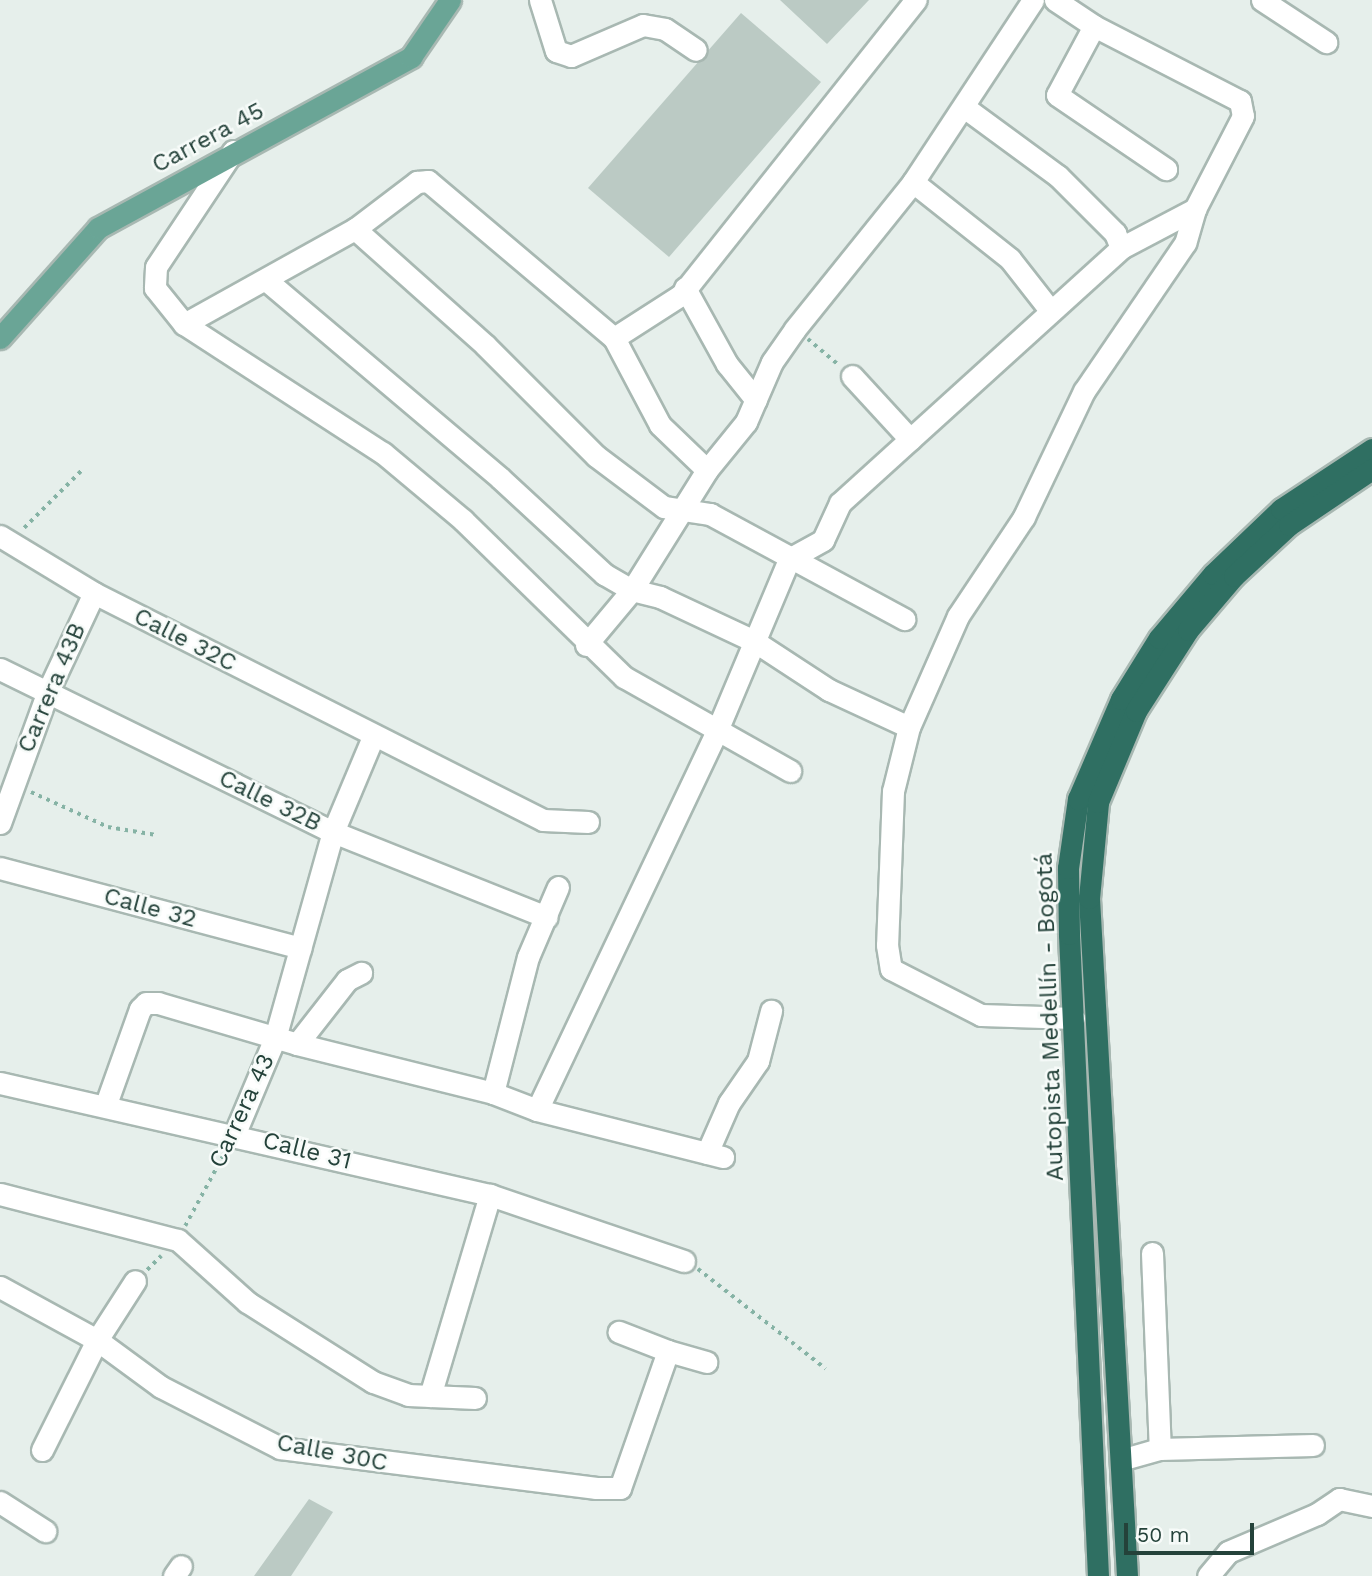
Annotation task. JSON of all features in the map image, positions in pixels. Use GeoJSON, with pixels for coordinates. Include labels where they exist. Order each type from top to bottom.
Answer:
{"type":"FeatureCollection","features":[{"type":"Feature","properties":{"kind":"highway","name":"Autopista Medellín - Bogotá"},"geometry":{"type":"LineString","coordinates":[[1098,1576],[1069,895],[1071,828],[1078,799],[1121,699],[1159,638],[1238,549],[1281,509],[1372,449]]}},
{"type":"Feature","properties":{"kind":"highway","name":"Autopista Medellín - Bogotá"},"geometry":{"type":"LineString","coordinates":[[1127,1576],[1124,1460],[1089,898],[1098,802],[1136,711],[1188,630],[1234,576],[1289,525],[1372,469]]}},
{"type":"Feature","properties":{"kind":"main road","name":"Carrera 45"},"geometry":{"type":"LineString","coordinates":[[0,338],[98,228],[233,151],[411,57],[450,0]]}},
{"type":"Feature","properties":{"kind":"street"},"geometry":{"type":"LineString","coordinates":[[540,0],[548,36],[556,51],[564,54],[590,50],[624,30],[643,25],[665,29],[696,50]]}},
{"type":"Feature","properties":{"kind":"street"},"geometry":{"type":"LineString","coordinates":[[614,338],[685,288],[916,0]]}},
{"type":"Feature","properties":{"kind":"street"},"geometry":{"type":"LineString","coordinates":[[586,645],[632,590],[707,470],[746,422],[772,362],[795,328],[913,183],[1033,0]]}},
{"type":"Feature","properties":{"kind":"street"},"geometry":{"type":"LineString","coordinates":[[1055,0],[1094,26],[1240,101],[1243,116],[1195,209],[1185,243],[1084,391],[1024,517],[958,616],[909,727],[892,791],[887,945],[891,969],[981,1015],[1074,1018]]}},
{"type":"Feature","properties":{"kind":"street"},"geometry":{"type":"LineString","coordinates":[[1262,0],[1326,41]]}},
{"type":"Feature","properties":{"kind":"street"},"geometry":{"type":"LineString","coordinates":[[1094,26],[1058,95],[1166,169]]}},
{"type":"Feature","properties":{"kind":"street"},"geometry":{"type":"LineString","coordinates":[[964,107],[1058,176],[1115,233],[1122,248]]}},
{"type":"Feature","properties":{"kind":"street"},"geometry":{"type":"LineString","coordinates":[[233,151],[156,267],[155,288],[184,324],[383,453],[463,520],[586,645],[624,677],[716,733],[790,771]]}},
{"type":"Feature","properties":{"kind":"street"},"geometry":{"type":"LineString","coordinates":[[184,324],[355,229],[417,182],[428,181],[614,338],[660,425],[707,470]]}},
{"type":"Feature","properties":{"kind":"street"},"geometry":{"type":"LineString","coordinates":[[913,183],[1010,259],[1050,310]]}},
{"type":"Feature","properties":{"kind":"street"},"geometry":{"type":"LineString","coordinates":[[537,1110],[716,733],[789,559],[822,540],[840,503],[1050,310],[1122,248],[1195,209]]}},
{"type":"Feature","properties":{"kind":"street"},"geometry":{"type":"LineString","coordinates":[[355,229],[485,345],[596,456],[664,507],[685,508],[710,514],[904,619]]}},
{"type":"Feature","properties":{"kind":"street"},"geometry":{"type":"LineString","coordinates":[[266,280],[500,478],[604,574],[632,590],[660,597],[754,641],[829,690],[909,727]]}},
{"type":"Feature","properties":{"kind":"street"},"geometry":{"type":"LineString","coordinates":[[685,288],[727,364],[756,400]]}},
{"type":"Feature","properties":{"kind":"street"},"geometry":{"type":"LineString","coordinates":[[852,376],[910,439]]}},
{"type":"Feature","properties":{"kind":"street","name":"Calle 32C"},"geometry":{"type":"LineString","coordinates":[[5,539],[94,593],[373,737],[542,820],[588,822]]}},
{"type":"Feature","properties":{"kind":"street","name":"Carrera 43B"},"geometry":{"type":"LineString","coordinates":[[0,823],[7,776],[94,593]]}},
{"type":"Feature","properties":{"kind":"street","name":"Calle 32B"},"geometry":{"type":"LineString","coordinates":[[0,669],[333,832],[547,917]]}},
{"type":"Feature","properties":{"kind":"street","name":"Carrera 43"},"geometry":{"type":"LineString","coordinates":[[235,1133],[275,1038],[333,832],[373,737]]}},
{"type":"Feature","properties":{"kind":"street","name":"Calle 32"},"geometry":{"type":"LineString","coordinates":[[0,868],[301,948]]}},
{"type":"Feature","properties":{"kind":"street"},"geometry":{"type":"LineString","coordinates":[[493,1093],[528,957],[558,887]]}},
{"type":"Feature","properties":{"kind":"street"},"geometry":{"type":"LineString","coordinates":[[297,1044],[347,980],[361,972]]}},
{"type":"Feature","properties":{"kind":"street"},"geometry":{"type":"LineString","coordinates":[[106,1104],[140,1009],[146,1003],[493,1093],[537,1110],[715,1155],[729,1103],[758,1061],[771,1011]]}},
{"type":"Feature","properties":{"kind":"street","name":"Calle 31"},"geometry":{"type":"LineString","coordinates":[[0,1083],[235,1133],[490,1195],[684,1261]]}},
{"type":"Feature","properties":{"kind":"street"},"geometry":{"type":"LineString","coordinates":[[0,1194],[178,1240],[247,1303],[373,1382],[408,1395],[475,1398]]}},
{"type":"Feature","properties":{"kind":"street"},"geometry":{"type":"LineString","coordinates":[[430,1396],[490,1195]]}},
{"type":"Feature","properties":{"kind":"street"},"geometry":{"type":"LineString","coordinates":[[1152,1253],[1160,1449]]}},
{"type":"Feature","properties":{"kind":"street"},"geometry":{"type":"LineString","coordinates":[[42,1450],[97,1340],[135,1281]]}},
{"type":"Feature","properties":{"kind":"street","name":"Calle 30C"},"geometry":{"type":"LineString","coordinates":[[0,1287],[97,1340],[161,1387],[280,1448],[378,1463],[620,1488],[668,1351]]}},
{"type":"Feature","properties":{"kind":"street"},"geometry":{"type":"LineString","coordinates":[[619,1332],[706,1362]]}},
{"type":"Feature","properties":{"kind":"street"},"geometry":{"type":"LineString","coordinates":[[1124,1460],[1160,1449],[1313,1445]]}},
{"type":"Feature","properties":{"kind":"street"},"geometry":{"type":"LineString","coordinates":[[1208,1576],[1228,1552],[1317,1514],[1339,1499],[1372,1506]]}},
{"type":"Feature","properties":{"kind":"street"},"geometry":{"type":"LineString","coordinates":[[0,1502],[45,1531]]}},
{"type":"Feature","properties":{"kind":"path"},"geometry":{"type":"LineString","coordinates":[[795,328],[852,376]]}},
{"type":"Feature","properties":{"kind":"path"},"geometry":{"type":"LineString","coordinates":[[5,539],[83,469]]}},
{"type":"Feature","properties":{"kind":"path"},"geometry":{"type":"LineString","coordinates":[[7,776],[44,801],[95,822],[156,835]]}},
{"type":"Feature","properties":{"kind":"path","name":"Carrera 43"},"geometry":{"type":"LineString","coordinates":[[135,1281],[178,1240],[235,1133]]}},
{"type":"Feature","properties":{"kind":"path"},"geometry":{"type":"LineString","coordinates":[[684,1261],[714,1278],[769,1328],[826,1369]]}},
{"type":"Feature","properties":{"kind":"building"},"geometry":{"type":"Polygon","coordinates":[[[780,0],[869,0],[827,44],[780,0]]]}},
{"type":"Feature","properties":{"kind":"building"},"geometry":{"type":"Polygon","coordinates":[[[741,13],[821,82],[669,257],[588,188],[741,13]]]}},
{"type":"Feature","properties":{"kind":"building"},"geometry":{"type":"Polygon","coordinates":[[[309,1499],[333,1512],[291,1576],[254,1576],[309,1499]]]}}]}
